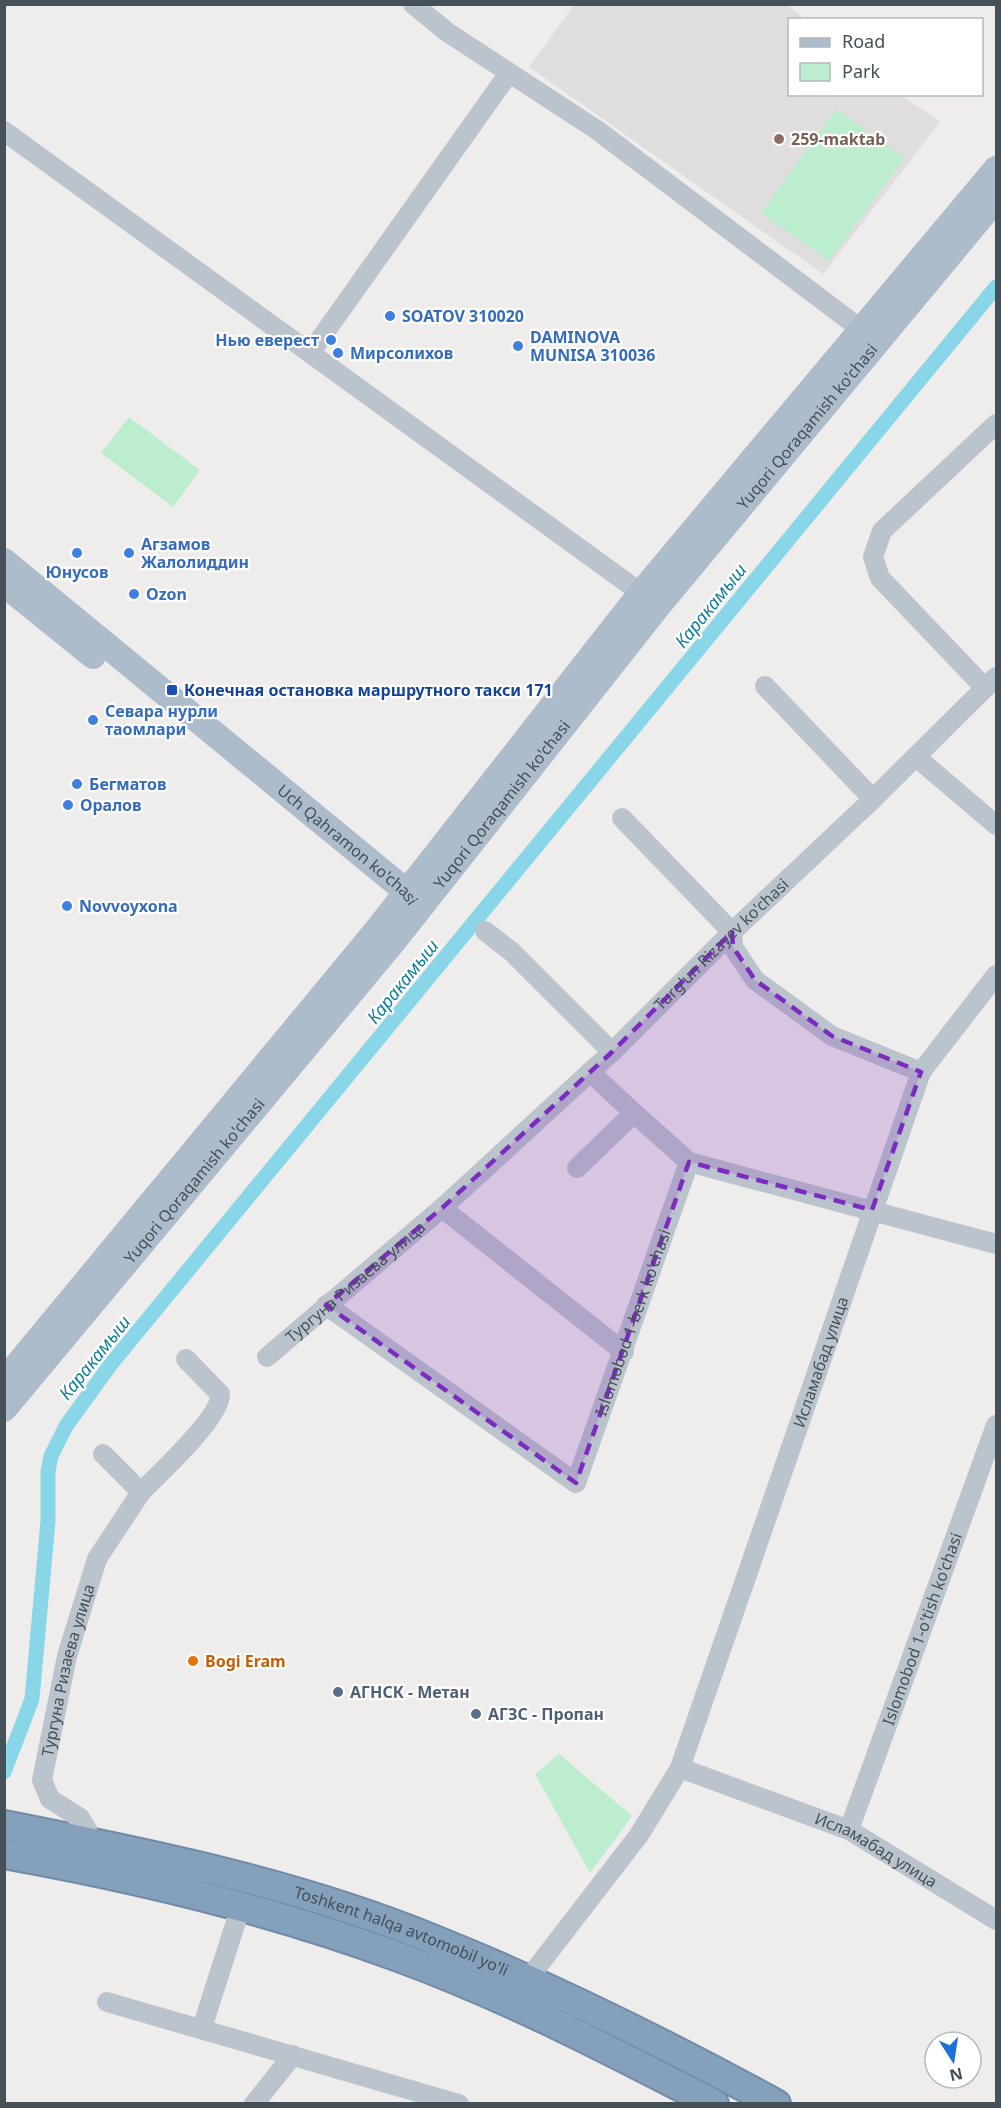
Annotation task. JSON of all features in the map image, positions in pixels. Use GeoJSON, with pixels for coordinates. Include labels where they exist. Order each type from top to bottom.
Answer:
{"type":"FeatureCollection","features":[{"type":"Feature","properties":{"kind":"highway","name":"Toshkent halqa avtomobil yo'li"},"geometry":{"type":"LineString","coordinates":[[7,1826],[191,1864],[313,1898],[437,1940],[592,2008],[766,2101]]}},
{"type":"Feature","properties":{"kind":"highway","name":"Toshkent halqa avtomobil yo'li"},"geometry":{"type":"LineString","coordinates":[[4,1854],[155,1884],[241,1905],[396,1956],[489,1992],[579,2034],[714,2103]]}},
{"type":"Feature","properties":{"kind":"main road","name":"Yuqori Qoraqamish ko'chasi"},"geometry":{"type":"LineString","coordinates":[[4,1409],[408,902],[641,593],[996,169]]}},
{"type":"Feature","properties":{"kind":"main road","name":"Yuqori Qoraqamish ko'chasi"},"geometry":{"type":"LineString","coordinates":[[4,1381],[658,606],[996,199]]}},
{"type":"Feature","properties":{"kind":"main road","name":"Uch Qahramon ko'chasi"},"geometry":{"type":"LineString","coordinates":[[4,561],[408,902]]}},
{"type":"Feature","properties":{"kind":"main road","name":"Uch Qahramon ko'chasi"},"geometry":{"type":"LineString","coordinates":[[4,584],[408,902]]}},
{"type":"Feature","properties":{"kind":"street"},"geometry":{"type":"LineString","coordinates":[[413,4],[447,32],[597,130],[862,330]]}},
{"type":"Feature","properties":{"kind":"street"},"geometry":{"type":"LineString","coordinates":[[311,352],[509,73]]}},
{"type":"Feature","properties":{"kind":"street"},"geometry":{"type":"LineString","coordinates":[[4,131],[641,593]]}},
{"type":"Feature","properties":{"kind":"street"},"geometry":{"type":"LineString","coordinates":[[991,682],[880,579],[873,556],[882,531],[996,424]]}},
{"type":"Feature","properties":{"kind":"street","name":"Turg'un Rizayev ko'chasi"},"geometry":{"type":"LineString","coordinates":[[442,1208],[612,1052],[732,932],[873,799],[991,682]]}},
{"type":"Feature","properties":{"kind":"street"},"geometry":{"type":"LineString","coordinates":[[765,686],[873,799]]}},
{"type":"Feature","properties":{"kind":"street"},"geometry":{"type":"LineString","coordinates":[[916,757],[996,825]]}},
{"type":"Feature","properties":{"kind":"street"},"geometry":{"type":"LineString","coordinates":[[622,818],[732,932],[733,947],[755,980],[832,1036],[921,1072]]}},
{"type":"Feature","properties":{"kind":"street"},"geometry":{"type":"LineString","coordinates":[[486,932],[512,952],[612,1052]]}},
{"type":"Feature","properties":{"kind":"street","name":"Исламабад улица"},"geometry":{"type":"LineString","coordinates":[[528,1979],[639,1835],[680,1768],[921,1072],[996,975]]}},
{"type":"Feature","properties":{"kind":"street"},"geometry":{"type":"LineString","coordinates":[[590,1072],[689,1162],[996,1244]]}},
{"type":"Feature","properties":{"kind":"street"},"geometry":{"type":"LineString","coordinates":[[577,1168],[634,1113]]}},
{"type":"Feature","properties":{"kind":"street","name":"Islomobod 1-berk ko'chasi"},"geometry":{"type":"LineString","coordinates":[[326,1305],[576,1483],[689,1162]]}},
{"type":"Feature","properties":{"kind":"street"},"geometry":{"type":"LineString","coordinates":[[442,1208],[624,1352]]}},
{"type":"Feature","properties":{"kind":"street","name":"Тургуна Ризаева улица"},"geometry":{"type":"LineString","coordinates":[[267,1357],[442,1208]]}},
{"type":"Feature","properties":{"kind":"street","name":"Тургуна Ризаева улица"},"geometry":{"type":"LineString","coordinates":[[88,1841],[87,1829],[81,1818],[50,1800],[42,1780],[67,1656],[97,1559],[141,1492],[201,1430],[220,1403],[220,1394],[186,1359]]}},
{"type":"Feature","properties":{"kind":"street","name":"Islomobod 1-o'tish ko'chasi"},"geometry":{"type":"LineString","coordinates":[[849,1830],[996,1425]]}},
{"type":"Feature","properties":{"kind":"street"},"geometry":{"type":"LineString","coordinates":[[103,1454],[141,1492]]}},
{"type":"Feature","properties":{"kind":"street","name":"Исламабад улица"},"geometry":{"type":"LineString","coordinates":[[680,1768],[849,1830],[996,1917]]}},
{"type":"Feature","properties":{"kind":"street"},"geometry":{"type":"LineString","coordinates":[[202,2028],[241,1905]]}},
{"type":"Feature","properties":{"kind":"street"},"geometry":{"type":"LineString","coordinates":[[107,2002],[293,2055],[434,2101],[459,2103]]}},
{"type":"Feature","properties":{"kind":"street"},"geometry":{"type":"LineString","coordinates":[[254,2103],[293,2055]]}},
{"type":"Feature","properties":{"kind":"highlighted area"},"geometry":{"type":"Polygon","coordinates":[[[732,932],[733,947],[755,980],[832,1036],[921,1072],[872,1210],[689,1162],[576,1483],[326,1305],[442,1208],[612,1052],[732,932]]]}},
{"type":"Feature","properties":{"kind":"shaded area","name":"259-maktab"},"geometry":{"type":"Polygon","coordinates":[[[574,5],[787,5],[804,18],[788,18],[788,96],[902,96],[940,122],[823,274],[529,67],[574,5]]]}},
{"type":"Feature","properties":{"kind":"green space"},"geometry":{"type":"Polygon","coordinates":[[[836,109],[904,158],[829,261],[761,213],[836,109]]]}},
{"type":"Feature","properties":{"kind":"green space"},"geometry":{"type":"Polygon","coordinates":[[[129,417],[200,470],[173,507],[101,453],[129,417]]]}},
{"type":"Feature","properties":{"kind":"green space"},"geometry":{"type":"Polygon","coordinates":[[[559,1754],[632,1816],[590,1873],[535,1774],[559,1754]]]}},
{"type":"Feature","properties":{"kind":"waterway","name":"Каракамыш"},"geometry":{"type":"LineString","coordinates":[[4,1772],[32,1699],[48,1521],[48,1471],[51,1456],[66,1426],[111,1364],[996,287]]}},
{"type":"Feature","properties":{"kind":"place","name":"259-maktab"},"geometry":{"type":"Point","coordinates":[779,139]}},
{"type":"Feature","properties":{"kind":"place","name":"SOATOV 310020"},"geometry":{"type":"Point","coordinates":[390,316]}},
{"type":"Feature","properties":{"kind":"place","name":"Нью еверест"},"geometry":{"type":"Point","coordinates":[331,340]}},
{"type":"Feature","properties":{"kind":"place","name":"DAMINOVA MUNISA 310036"},"geometry":{"type":"Point","coordinates":[518,346]}},
{"type":"Feature","properties":{"kind":"place","name":"Мирсолихов"},"geometry":{"type":"Point","coordinates":[338,353]}},
{"type":"Feature","properties":{"kind":"place","name":"Юнусов"},"geometry":{"type":"Point","coordinates":[77,553]}},
{"type":"Feature","properties":{"kind":"place","name":"Агзамов Жалолиддин"},"geometry":{"type":"Point","coordinates":[129,553]}},
{"type":"Feature","properties":{"kind":"place","name":"Ozon"},"geometry":{"type":"Point","coordinates":[134,594]}},
{"type":"Feature","properties":{"kind":"place","name":"Конечная остановка маршрутного такси 171"},"geometry":{"type":"Point","coordinates":[172,690]}},
{"type":"Feature","properties":{"kind":"place","name":"Севара нурли таомлари"},"geometry":{"type":"Point","coordinates":[93,720]}},
{"type":"Feature","properties":{"kind":"place","name":"Бегматов"},"geometry":{"type":"Point","coordinates":[77,784]}},
{"type":"Feature","properties":{"kind":"place","name":"Оралов"},"geometry":{"type":"Point","coordinates":[68,805]}},
{"type":"Feature","properties":{"kind":"place","name":"Novvoyxona"},"geometry":{"type":"Point","coordinates":[67,906]}},
{"type":"Feature","properties":{"kind":"place","name":"Bogi Eram"},"geometry":{"type":"Point","coordinates":[193,1661]}},
{"type":"Feature","properties":{"kind":"place","name":"АГНСК - Метан"},"geometry":{"type":"Point","coordinates":[338,1692]}},
{"type":"Feature","properties":{"kind":"place","name":"АГЗС - Пропан"},"geometry":{"type":"Point","coordinates":[476,1714]}}]}
